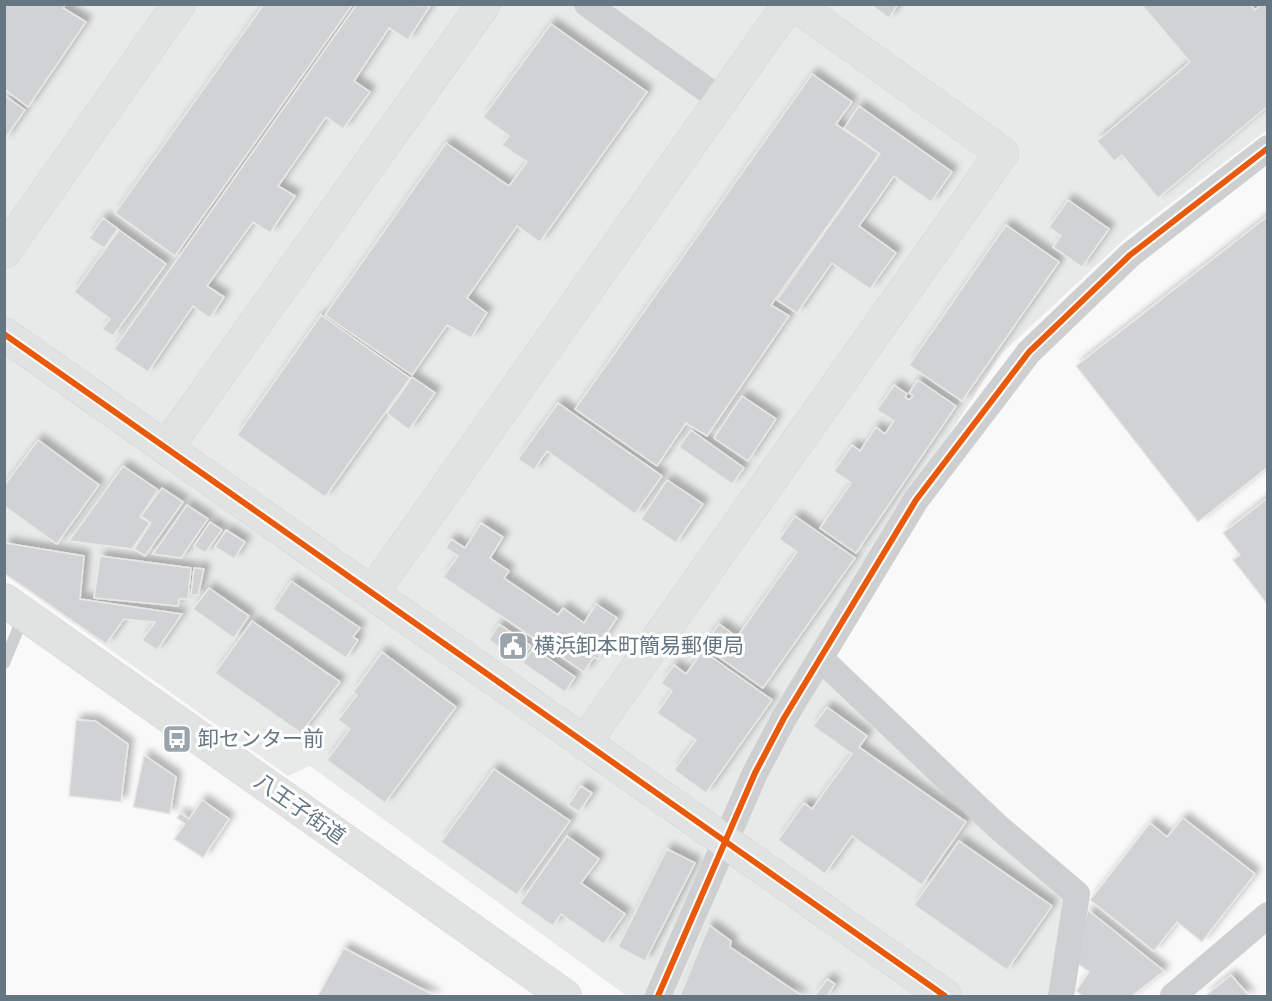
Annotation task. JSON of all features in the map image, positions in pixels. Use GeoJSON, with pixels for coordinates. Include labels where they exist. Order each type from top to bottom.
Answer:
{"type":"FeatureCollection","features":[{"type":"Feature","properties":{"kind":"street"},"geometry":{"type":"LineString","coordinates":[[4,252],[179,4]]}},
{"type":"Feature","properties":{"kind":"street"},"geometry":{"type":"LineString","coordinates":[[166,448],[484,4]]}},
{"type":"Feature","properties":{"kind":"street"},"geometry":{"type":"LineString","coordinates":[[587,4],[721,100]]}},
{"type":"Feature","properties":{"kind":"street"},"geometry":{"type":"LineString","coordinates":[[372,593],[789,4]]}},
{"type":"Feature","properties":{"kind":"street"},"geometry":{"type":"LineString","coordinates":[[584,743],[1002,153],[794,4]]}},
{"type":"Feature","properties":{"kind":"street"},"geometry":{"type":"LineString","coordinates":[[658,996],[727,842],[755,773],[784,718],[916,500],[1029,352],[1130,255],[1268,147]]}},
{"type":"Feature","properties":{"kind":"street"},"geometry":{"type":"LineString","coordinates":[[4,334],[945,996]]}},
{"type":"Feature","properties":{"kind":"street","name":"八王子街道"},"geometry":{"type":"LineString","coordinates":[[14,607],[566,996]]}},
{"type":"Feature","properties":{"kind":"street"},"geometry":{"type":"LineString","coordinates":[[821,659],[997,826],[1077,894],[1061,996]]}},
{"type":"Feature","properties":{"kind":"street"},"geometry":{"type":"LineString","coordinates":[[1173,996],[1268,915]]}},
{"type":"Feature","properties":{"kind":"lane"},"geometry":{"type":"LineString","coordinates":[[4,663],[14,607]]}},
{"type":"Feature","properties":{"kind":"shaded area"},"geometry":{"type":"Polygon","coordinates":[[[5,5],[1267,5],[1267,130],[1129,235],[1001,354],[817,640],[1084,891],[1067,996],[627,996],[310,766],[288,776],[5,575],[5,5]]]}},
{"type":"Feature","properties":{"kind":"building"},"geometry":{"type":"Polygon","coordinates":[[[4,4],[66,4],[63,8],[86,22],[28,107],[4,89],[4,4]]]}},
{"type":"Feature","properties":{"kind":"building"},"geometry":{"type":"Polygon","coordinates":[[[264,4],[353,4],[175,256],[115,213],[264,4]]]}},
{"type":"Feature","properties":{"kind":"building"},"geometry":{"type":"Polygon","coordinates":[[[357,4],[430,6],[408,40],[389,28],[354,81],[370,92],[343,129],[326,117],[278,186],[295,196],[270,233],[253,222],[207,286],[224,297],[210,318],[193,306],[148,372],[114,349],[357,4]]]}},
{"type":"Feature","properties":{"kind":"building"},"geometry":{"type":"Polygon","coordinates":[[[870,4],[898,4],[889,18],[870,4]]]}},
{"type":"Feature","properties":{"kind":"building"},"geometry":{"type":"Polygon","coordinates":[[[1141,4],[1250,4],[1255,10],[1262,4],[1268,4],[1268,106],[1158,198],[1122,155],[1114,161],[1097,141],[1190,62],[1141,4]]]}},
{"type":"Feature","properties":{"kind":"building"},"geometry":{"type":"Polygon","coordinates":[[[551,24],[647,92],[540,242],[517,226],[467,298],[487,313],[471,338],[447,325],[412,375],[325,315],[446,143],[509,186],[527,162],[502,145],[509,136],[483,117],[551,24]]]}},
{"type":"Feature","properties":{"kind":"building"},"geometry":{"type":"Polygon","coordinates":[[[812,74],[852,102],[836,124],[879,154],[771,305],[789,316],[707,436],[686,423],[657,466],[575,409],[812,74]]]}},
{"type":"Feature","properties":{"kind":"building"},"geometry":{"type":"Polygon","coordinates":[[[4,95],[25,110],[4,140],[4,95]]]}},
{"type":"Feature","properties":{"kind":"building"},"geometry":{"type":"Polygon","coordinates":[[[859,106],[952,172],[931,202],[894,176],[859,226],[896,253],[870,289],[832,263],[797,313],[777,300],[880,154],[844,128],[859,106]]]}},
{"type":"Feature","properties":{"kind":"building"},"geometry":{"type":"Polygon","coordinates":[[[1068,200],[1109,229],[1082,267],[1053,247],[1061,236],[1049,227],[1068,200]]]}},
{"type":"Feature","properties":{"kind":"building"},"geometry":{"type":"Polygon","coordinates":[[[1268,216],[1268,467],[1198,522],[1076,366],[1268,216]]]}},
{"type":"Feature","properties":{"kind":"building"},"geometry":{"type":"Polygon","coordinates":[[[103,218],[118,229],[104,248],[89,238],[103,218]]]}},
{"type":"Feature","properties":{"kind":"building"},"geometry":{"type":"Polygon","coordinates":[[[1006,225],[1059,262],[962,401],[909,365],[1006,225]]]}},
{"type":"Feature","properties":{"kind":"building"},"geometry":{"type":"Polygon","coordinates":[[[119,230],[166,264],[113,336],[102,329],[110,319],[74,292],[119,230]]]}},
{"type":"Feature","properties":{"kind":"building"},"geometry":{"type":"Polygon","coordinates":[[[321,315],[410,378],[325,497],[237,435],[321,315]]]}},
{"type":"Feature","properties":{"kind":"building"},"geometry":{"type":"Polygon","coordinates":[[[412,377],[435,393],[409,430],[387,413],[412,377]]]}},
{"type":"Feature","properties":{"kind":"building"},"geometry":{"type":"Polygon","coordinates":[[[918,380],[956,406],[856,553],[820,528],[851,483],[834,471],[852,445],[860,451],[876,427],[885,434],[894,421],[877,410],[894,385],[907,394],[905,397],[909,400],[913,396],[909,393],[918,380]]]}},
{"type":"Feature","properties":{"kind":"building"},"geometry":{"type":"Polygon","coordinates":[[[742,396],[776,419],[748,461],[714,438],[742,396]]]}},
{"type":"Feature","properties":{"kind":"building"},"geometry":{"type":"Polygon","coordinates":[[[558,403],[662,476],[635,514],[547,451],[534,470],[518,459],[558,403]]]}},
{"type":"Feature","properties":{"kind":"building"},"geometry":{"type":"Polygon","coordinates":[[[691,430],[744,468],[732,484],[679,447],[691,430]]]}},
{"type":"Feature","properties":{"kind":"building"},"geometry":{"type":"Polygon","coordinates":[[[38,440],[99,485],[57,544],[4,506],[4,486],[38,440]]]}},
{"type":"Feature","properties":{"kind":"building"},"geometry":{"type":"Polygon","coordinates":[[[123,466],[158,490],[140,517],[150,523],[132,549],[69,541],[123,466]]]}},
{"type":"Feature","properties":{"kind":"building"},"geometry":{"type":"Polygon","coordinates":[[[667,480],[703,504],[676,543],[641,519],[667,480]]]}},
{"type":"Feature","properties":{"kind":"building"},"geometry":{"type":"Polygon","coordinates":[[[162,488],[183,502],[145,556],[134,549],[151,523],[141,516],[162,488]]]}},
{"type":"Feature","properties":{"kind":"building"},"geometry":{"type":"Polygon","coordinates":[[[1268,498],[1268,605],[1233,560],[1240,555],[1223,533],[1268,498]]]}},
{"type":"Feature","properties":{"kind":"building"},"geometry":{"type":"Polygon","coordinates":[[[187,505],[208,519],[181,558],[153,554],[187,505]]]}},
{"type":"Feature","properties":{"kind":"building"},"geometry":{"type":"Polygon","coordinates":[[[795,516],[855,558],[763,688],[703,646],[719,624],[737,637],[797,552],[779,539],[795,516]]]}},
{"type":"Feature","properties":{"kind":"building"},"geometry":{"type":"Polygon","coordinates":[[[210,522],[222,530],[205,553],[194,546],[210,522]]]}},
{"type":"Feature","properties":{"kind":"building"},"geometry":{"type":"Polygon","coordinates":[[[481,523],[503,537],[490,558],[509,571],[504,578],[558,615],[563,608],[584,623],[596,604],[617,618],[599,645],[605,648],[598,659],[594,657],[584,672],[443,577],[458,556],[446,548],[451,539],[465,548],[481,523]]]}},
{"type":"Feature","properties":{"kind":"building"},"geometry":{"type":"Polygon","coordinates":[[[226,530],[245,542],[234,559],[215,547],[226,530]]]}},
{"type":"Feature","properties":{"kind":"building"},"geometry":{"type":"Polygon","coordinates":[[[5,543],[84,556],[80,599],[182,614],[157,650],[142,640],[155,622],[124,619],[106,644],[4,573],[5,543]]]}},
{"type":"Feature","properties":{"kind":"building"},"geometry":{"type":"Polygon","coordinates":[[[100,556],[191,568],[188,599],[179,599],[178,606],[94,598],[100,556]]]}},
{"type":"Feature","properties":{"kind":"building"},"geometry":{"type":"Polygon","coordinates":[[[194,568],[204,569],[198,595],[191,595],[194,568]]]}},
{"type":"Feature","properties":{"kind":"building"},"geometry":{"type":"Polygon","coordinates":[[[291,581],[360,628],[353,637],[358,640],[346,658],[273,609],[291,581]]]}},
{"type":"Feature","properties":{"kind":"building"},"geometry":{"type":"Polygon","coordinates":[[[209,588],[249,616],[234,638],[193,609],[209,588]]]}},
{"type":"Feature","properties":{"kind":"building"},"geometry":{"type":"Polygon","coordinates":[[[252,621],[340,682],[301,733],[215,673],[252,621]]]}},
{"type":"Feature","properties":{"kind":"building"},"geometry":{"type":"Polygon","coordinates":[[[499,624],[531,646],[520,661],[489,640],[499,624]]]}},
{"type":"Feature","properties":{"kind":"building"},"geometry":{"type":"Polygon","coordinates":[[[533,648],[575,677],[565,692],[523,663],[533,648]]]}},
{"type":"Feature","properties":{"kind":"building"},"geometry":{"type":"Polygon","coordinates":[[[703,651],[772,700],[706,793],[674,770],[696,740],[657,713],[672,691],[661,683],[674,665],[686,674],[703,651]]]}},
{"type":"Feature","properties":{"kind":"building"},"geometry":{"type":"Polygon","coordinates":[[[382,652],[456,707],[385,803],[327,760],[350,729],[338,720],[357,695],[353,692],[382,652]]]}},
{"type":"Feature","properties":{"kind":"building"},"geometry":{"type":"Polygon","coordinates":[[[827,707],[867,736],[859,747],[966,822],[922,885],[852,836],[825,874],[778,840],[804,803],[812,809],[852,754],[813,726],[827,707]]]}},
{"type":"Feature","properties":{"kind":"building"},"geometry":{"type":"Polygon","coordinates":[[[76,720],[95,721],[128,744],[121,802],[69,796],[76,720]]]}},
{"type":"Feature","properties":{"kind":"building"},"geometry":{"type":"Polygon","coordinates":[[[144,755],[176,777],[170,814],[133,807],[144,755]]]}},
{"type":"Feature","properties":{"kind":"building"},"geometry":{"type":"Polygon","coordinates":[[[494,769],[570,821],[517,895],[441,842],[494,769]]]}},
{"type":"Feature","properties":{"kind":"building"},"geometry":{"type":"Polygon","coordinates":[[[581,786],[592,793],[579,812],[568,805],[581,786]]]}},
{"type":"Feature","properties":{"kind":"building"},"geometry":{"type":"Polygon","coordinates":[[[202,800],[229,819],[203,858],[174,839],[185,824],[177,818],[180,813],[189,819],[202,800]]]}},
{"type":"Feature","properties":{"kind":"building"},"geometry":{"type":"Polygon","coordinates":[[[1183,818],[1255,874],[1202,942],[1177,922],[1154,951],[1090,900],[1150,823],[1167,837],[1183,818]]]}},
{"type":"Feature","properties":{"kind":"building"},"geometry":{"type":"Polygon","coordinates":[[[567,836],[599,859],[581,883],[625,914],[604,944],[561,914],[553,926],[520,903],[567,836]]]}},
{"type":"Feature","properties":{"kind":"building"},"geometry":{"type":"Polygon","coordinates":[[[959,841],[1052,906],[1007,970],[914,905],[959,841]]]}},
{"type":"Feature","properties":{"kind":"building"},"geometry":{"type":"Polygon","coordinates":[[[667,849],[695,863],[645,961],[618,947],[667,849]]]}},
{"type":"Feature","properties":{"kind":"building"},"geometry":{"type":"Polygon","coordinates":[[[1088,910],[1164,971],[1132,996],[1083,996],[1076,991],[1089,972],[1074,961],[1088,910]]]}},
{"type":"Feature","properties":{"kind":"building"},"geometry":{"type":"Polygon","coordinates":[[[709,925],[731,941],[730,947],[802,996],[680,996],[709,925]]]}},
{"type":"Feature","properties":{"kind":"building"},"geometry":{"type":"Polygon","coordinates":[[[344,948],[435,996],[318,996],[344,948]]]}},
{"type":"Feature","properties":{"kind":"building"},"geometry":{"type":"Polygon","coordinates":[[[1231,975],[1249,996],[1205,996],[1231,975]]]}},
{"type":"Feature","properties":{"kind":"building"},"geometry":{"type":"Polygon","coordinates":[[[827,979],[835,984],[827,996],[815,996],[827,979]]]}},
{"type":"Feature","properties":{"kind":"cycle path"},"geometry":{"type":"LineString","coordinates":[[658,996],[755,773],[784,718],[916,500],[1029,352],[1130,255],[1268,148]]}},
{"type":"Feature","properties":{"kind":"cycle path"},"geometry":{"type":"LineString","coordinates":[[4,334],[945,996]]}},
{"type":"Feature","properties":{"kind":"place","name":"横浜卸本町簡易郵便局"},"geometry":{"type":"Point","coordinates":[513,646]}},
{"type":"Feature","properties":{"kind":"place","name":"卸センター前"},"geometry":{"type":"Point","coordinates":[177,739]}}]}
